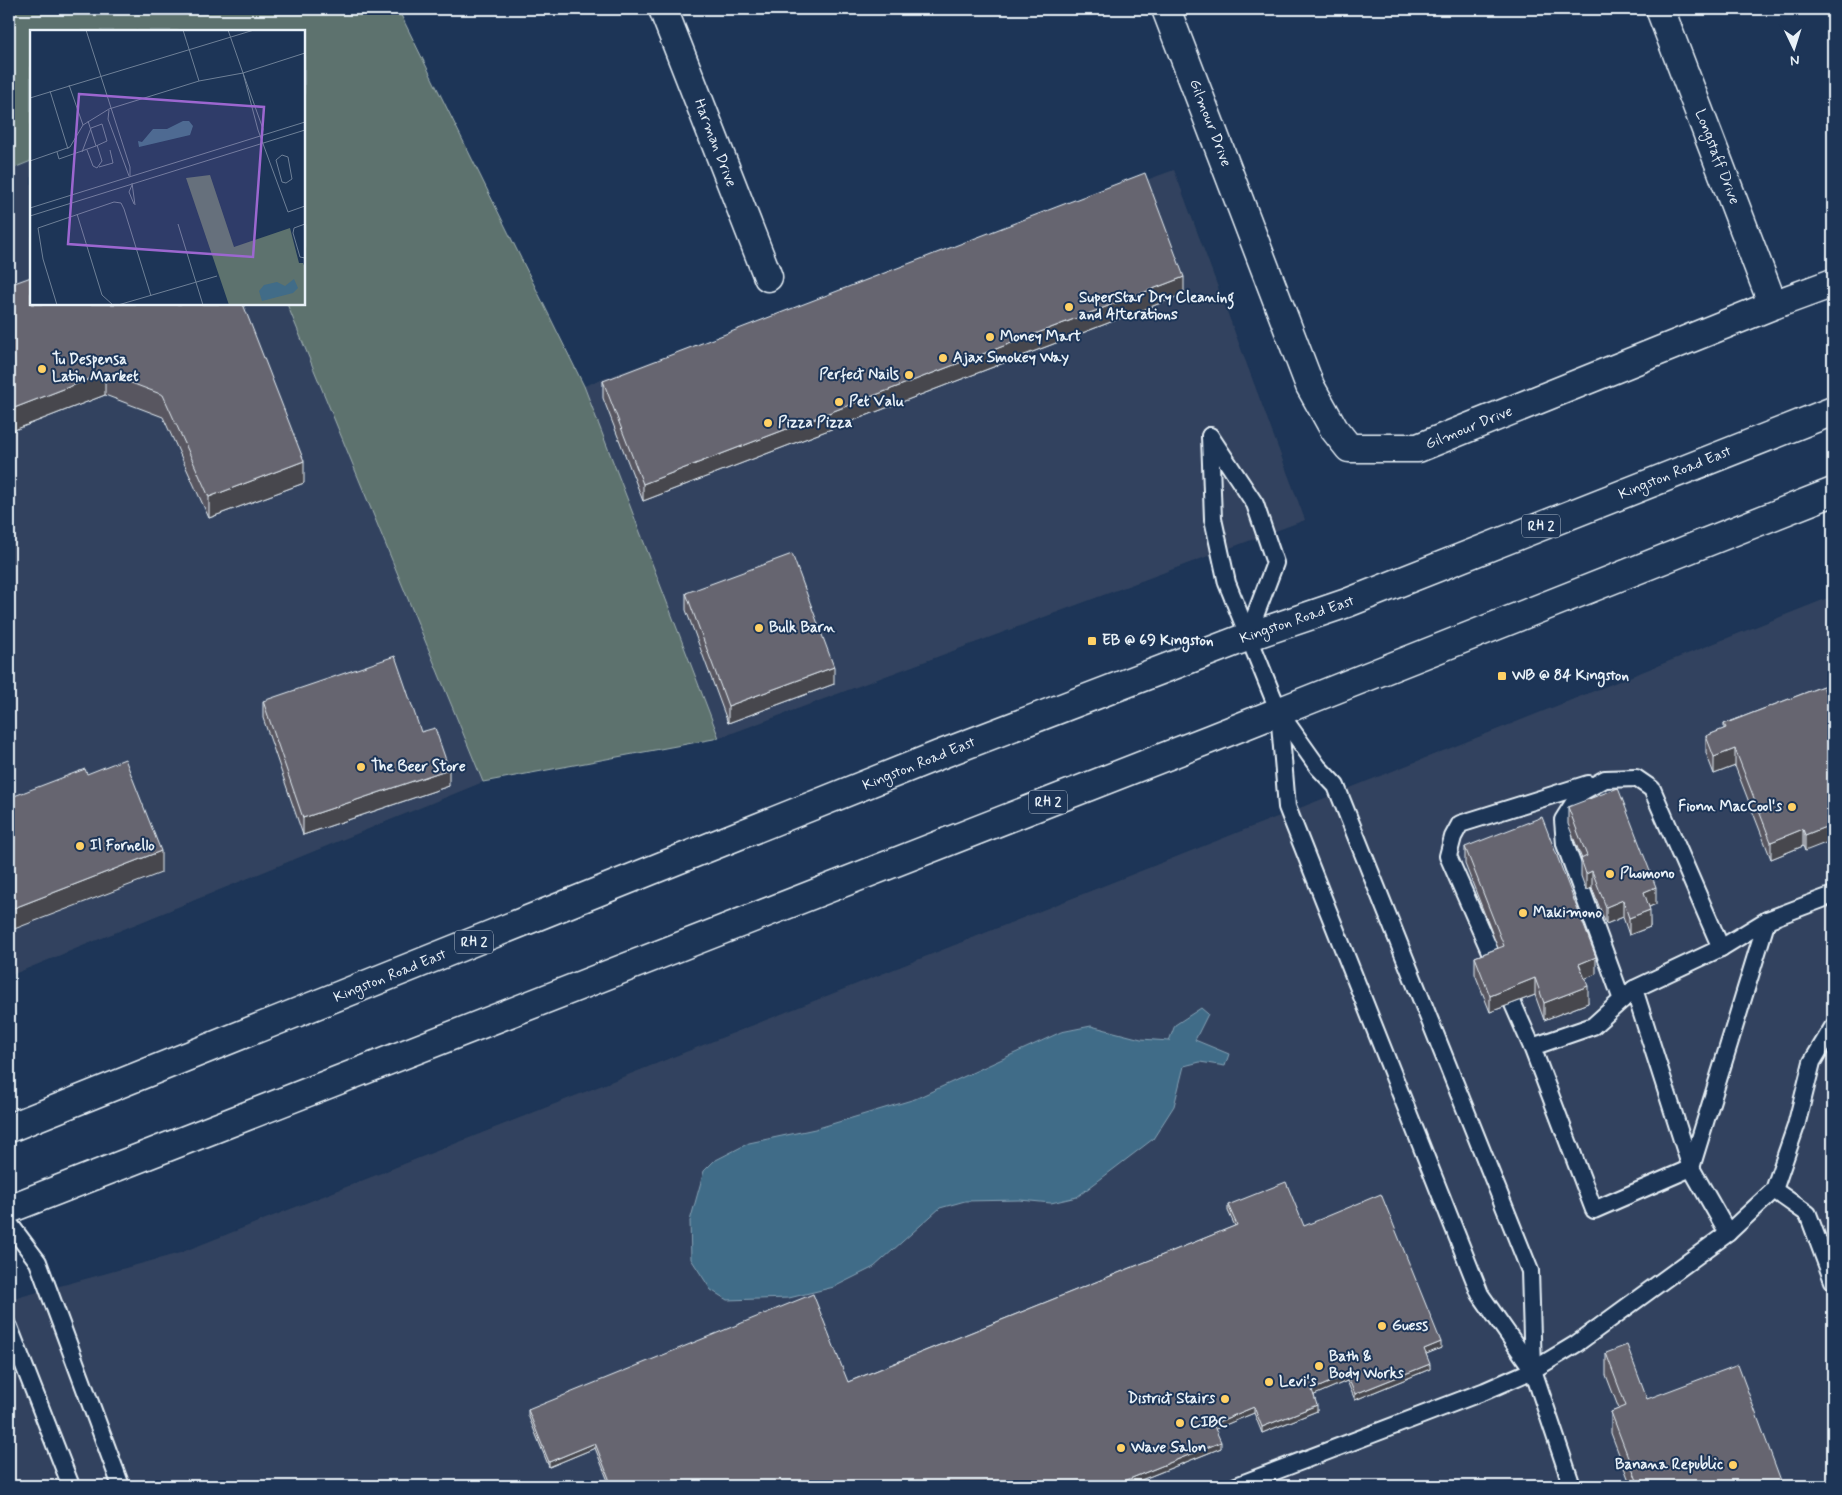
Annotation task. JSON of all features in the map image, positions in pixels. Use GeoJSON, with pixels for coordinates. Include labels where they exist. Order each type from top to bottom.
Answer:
{"type":"FeatureCollection","features":[{"type":"Feature","properties":{"kind":"main road","name":"Harman Drive"},"geometry":{"type":"LineString","coordinates":[[663,9],[768,276]]}},
{"type":"Feature","properties":{"kind":"main road","name":"Gilmour Drive"},"geometry":{"type":"LineString","coordinates":[[1166,9],[1310,386],[1334,430],[1349,448],[1418,448],[1773,305],[1833,283]]}},
{"type":"Feature","properties":{"kind":"main road","name":"Longstaff Drive"},"geometry":{"type":"LineString","coordinates":[[1660,9],[1773,305]]}},
{"type":"Feature","properties":{"kind":"main road","name":"Kingston Road East"},"geometry":{"type":"LineString","coordinates":[[9,1128],[939,755],[1247,636],[1347,604],[1833,411]]}},
{"type":"Feature","properties":{"kind":"main road","name":"RH 2"},"geometry":{"type":"LineString","coordinates":[[9,1209],[1279,712],[1833,492]]}},
{"type":"Feature","properties":{"kind":"lane"},"geometry":{"type":"LineString","coordinates":[[1247,636],[1275,563],[1255,504],[1210,436],[1213,519],[1227,583],[1247,636],[1279,712],[1318,767],[1336,786],[1530,1271],[1533,1370]]}},
{"type":"Feature","properties":{"kind":"lane"},"geometry":{"type":"LineString","coordinates":[[1279,712],[1287,808],[1480,1294],[1533,1370],[1572,1486]]}},
{"type":"Feature","properties":{"kind":"lane"},"geometry":{"type":"LineString","coordinates":[[1605,778],[1580,793],[1563,820],[1565,844],[1628,995],[1691,1168],[1728,1233]]}},
{"type":"Feature","properties":{"kind":"lane"},"geometry":{"type":"LineString","coordinates":[[1496,965],[1448,856],[1453,837],[1460,824],[1605,778],[1636,778],[1652,789],[1721,948]]}},
{"type":"Feature","properties":{"kind":"lane"},"geometry":{"type":"LineString","coordinates":[[1532,1047],[1593,1026],[1628,995],[1721,948],[1767,920],[1833,895]]}},
{"type":"Feature","properties":{"kind":"lane"},"geometry":{"type":"LineString","coordinates":[[1514,1004],[1594,1210],[1691,1168],[1767,920]]}},
{"type":"Feature","properties":{"kind":"lane"},"geometry":{"type":"LineString","coordinates":[[1236,1486],[1485,1391],[1533,1370],[1576,1344],[1728,1233],[1774,1190],[1796,1126],[1812,1062],[1833,1027]]}},
{"type":"Feature","properties":{"kind":"lane"},"geometry":{"type":"LineString","coordinates":[[1774,1190],[1808,1214],[1833,1281]]}},
{"type":"Feature","properties":{"kind":"lane"},"geometry":{"type":"LineString","coordinates":[[9,1223],[38,1262],[121,1486]]}},
{"type":"Feature","properties":{"kind":"lane"},"geometry":{"type":"LineString","coordinates":[[9,1327],[71,1486]]}},
{"type":"Feature","properties":{"kind":"shaded area"},"geometry":{"type":"Polygon","coordinates":[[[30,161],[30,305],[287,305],[483,782],[9,976],[9,170],[30,161]]]}},
{"type":"Feature","properties":{"kind":"shaded area"},"geometry":{"type":"Polygon","coordinates":[[[1174,170],[1305,520],[719,738],[584,386],[1174,170]]]}},
{"type":"Feature","properties":{"kind":"shaded area"},"geometry":{"type":"Polygon","coordinates":[[[1833,596],[1833,1486],[9,1486],[9,1300],[180,1253],[1833,596]]]}},
{"type":"Feature","properties":{"kind":"shaded area"},"geometry":{"type":"Polygon","coordinates":[[[1201,1008],[1208,1014],[1195,1040],[1229,1054],[1225,1066],[1200,1062],[1184,1066],[1174,1106],[1153,1139],[1077,1197],[1051,1203],[1020,1200],[965,1201],[940,1208],[874,1267],[834,1287],[789,1298],[727,1300],[711,1290],[691,1259],[690,1221],[704,1171],[714,1161],[749,1143],[815,1129],[915,1099],[1061,1032],[1091,1026],[1141,1039],[1169,1041],[1175,1025],[1201,1008]]]}},
{"type":"Feature","properties":{"kind":"green space"},"geometry":{"type":"Polygon","coordinates":[[[9,9],[398,9],[584,386],[719,738],[483,782],[287,305],[305,305],[305,30],[30,30],[30,161],[9,170],[9,9]]]}},
{"type":"Feature","properties":{"kind":"building"},"geometry":{"type":"Polygon","coordinates":[[[1145,173],[1184,277],[643,484],[603,381],[1145,173]]]}},
{"type":"Feature","properties":{"kind":"building"},"geometry":{"type":"Polygon","coordinates":[[[30,277],[30,305],[243,305],[304,461],[209,497],[163,395],[105,373],[9,410],[9,285],[30,277]]]}},
{"type":"Feature","properties":{"kind":"building"},"geometry":{"type":"Polygon","coordinates":[[[792,554],[834,667],[728,706],[686,593],[792,554]]]}},
{"type":"Feature","properties":{"kind":"building","name":"The Beer Store"},"geometry":{"type":"Polygon","coordinates":[[[395,656],[421,732],[435,728],[449,769],[303,818],[263,701],[395,656]]]}},
{"type":"Feature","properties":{"kind":"building","name":"Fionn MacCool's"},"geometry":{"type":"Polygon","coordinates":[[[1823,686],[1833,712],[1833,824],[1805,835],[1803,829],[1771,842],[1735,749],[1714,757],[1706,736],[1726,728],[1724,724],[1823,686]]]}},
{"type":"Feature","properties":{"kind":"building","name":"Il Fornello"},"geometry":{"type":"Polygon","coordinates":[[[125,759],[161,851],[9,910],[9,798],[85,769],[87,774],[125,759]]]}},
{"type":"Feature","properties":{"kind":"building"},"geometry":{"type":"Polygon","coordinates":[[[1618,788],[1656,887],[1644,892],[1650,910],[1629,918],[1623,900],[1606,907],[1592,871],[1586,874],[1581,859],[1587,856],[1568,807],[1618,788]]]}},
{"type":"Feature","properties":{"kind":"building"},"geometry":{"type":"Polygon","coordinates":[[[1542,817],[1596,957],[1579,964],[1588,986],[1544,1003],[1535,978],[1490,996],[1475,957],[1504,946],[1465,847],[1542,817]]]}},
{"type":"Feature","properties":{"kind":"building"},"geometry":{"type":"Polygon","coordinates":[[[1286,1182],[1304,1226],[1381,1194],[1441,1342],[1424,1349],[1430,1364],[1355,1394],[1347,1375],[1312,1390],[1317,1405],[1262,1427],[1254,1407],[1213,1424],[1221,1442],[1112,1486],[612,1486],[595,1443],[549,1462],[528,1410],[813,1294],[848,1382],[1237,1225],[1228,1205],[1286,1182]]]}},
{"type":"Feature","properties":{"kind":"building"},"geometry":{"type":"Polygon","coordinates":[[[1627,1345],[1647,1399],[1738,1365],[1783,1486],[1639,1486],[1611,1412],[1626,1406],[1606,1353],[1627,1345]]]}},
{"type":"Feature","properties":{"kind":"place","name":"SuperStar Dry Cleaning and Alterations"},"geometry":{"type":"Point","coordinates":[1069,307]}},
{"type":"Feature","properties":{"kind":"place","name":"Money Mart"},"geometry":{"type":"Point","coordinates":[990,337]}},
{"type":"Feature","properties":{"kind":"place","name":"Ajax Smokey Way"},"geometry":{"type":"Point","coordinates":[943,358]}},
{"type":"Feature","properties":{"kind":"place","name":"Tu Despensa Latin Market"},"geometry":{"type":"Point","coordinates":[42,369]}},
{"type":"Feature","properties":{"kind":"place","name":"Perfect Nails"},"geometry":{"type":"Point","coordinates":[909,375]}},
{"type":"Feature","properties":{"kind":"place","name":"Pet Valu"},"geometry":{"type":"Point","coordinates":[839,402]}},
{"type":"Feature","properties":{"kind":"place","name":"Pizza Pizza"},"geometry":{"type":"Point","coordinates":[768,423]}},
{"type":"Feature","properties":{"kind":"place","name":"Bulk Barn"},"geometry":{"type":"Point","coordinates":[759,628]}},
{"type":"Feature","properties":{"kind":"place","name":"EB @ 69 Kingston"},"geometry":{"type":"Point","coordinates":[1092,641]}},
{"type":"Feature","properties":{"kind":"place","name":"WB @ 84 Kingston"},"geometry":{"type":"Point","coordinates":[1502,676]}},
{"type":"Feature","properties":{"kind":"place","name":"The Beer Store"},"geometry":{"type":"Point","coordinates":[361,767]}},
{"type":"Feature","properties":{"kind":"place","name":"Fionn MacCool's"},"geometry":{"type":"Point","coordinates":[1792,807]}},
{"type":"Feature","properties":{"kind":"place","name":"Il Fornello"},"geometry":{"type":"Point","coordinates":[80,846]}},
{"type":"Feature","properties":{"kind":"place","name":"Phomono"},"geometry":{"type":"Point","coordinates":[1610,874]}},
{"type":"Feature","properties":{"kind":"place","name":"Makimono"},"geometry":{"type":"Point","coordinates":[1523,913]}},
{"type":"Feature","properties":{"kind":"place","name":"Guess"},"geometry":{"type":"Point","coordinates":[1382,1326]}},
{"type":"Feature","properties":{"kind":"place","name":"Bath & Body Works"},"geometry":{"type":"Point","coordinates":[1319,1366]}},
{"type":"Feature","properties":{"kind":"place","name":"Levi's"},"geometry":{"type":"Point","coordinates":[1269,1382]}},
{"type":"Feature","properties":{"kind":"place","name":"District Stairs"},"geometry":{"type":"Point","coordinates":[1225,1399]}},
{"type":"Feature","properties":{"kind":"place","name":"CIBC"},"geometry":{"type":"Point","coordinates":[1180,1423]}},
{"type":"Feature","properties":{"kind":"place","name":"Wave Salon"},"geometry":{"type":"Point","coordinates":[1121,1448]}},
{"type":"Feature","properties":{"kind":"place","name":"Banana Republic"},"geometry":{"type":"Point","coordinates":[1733,1465]}}]}
